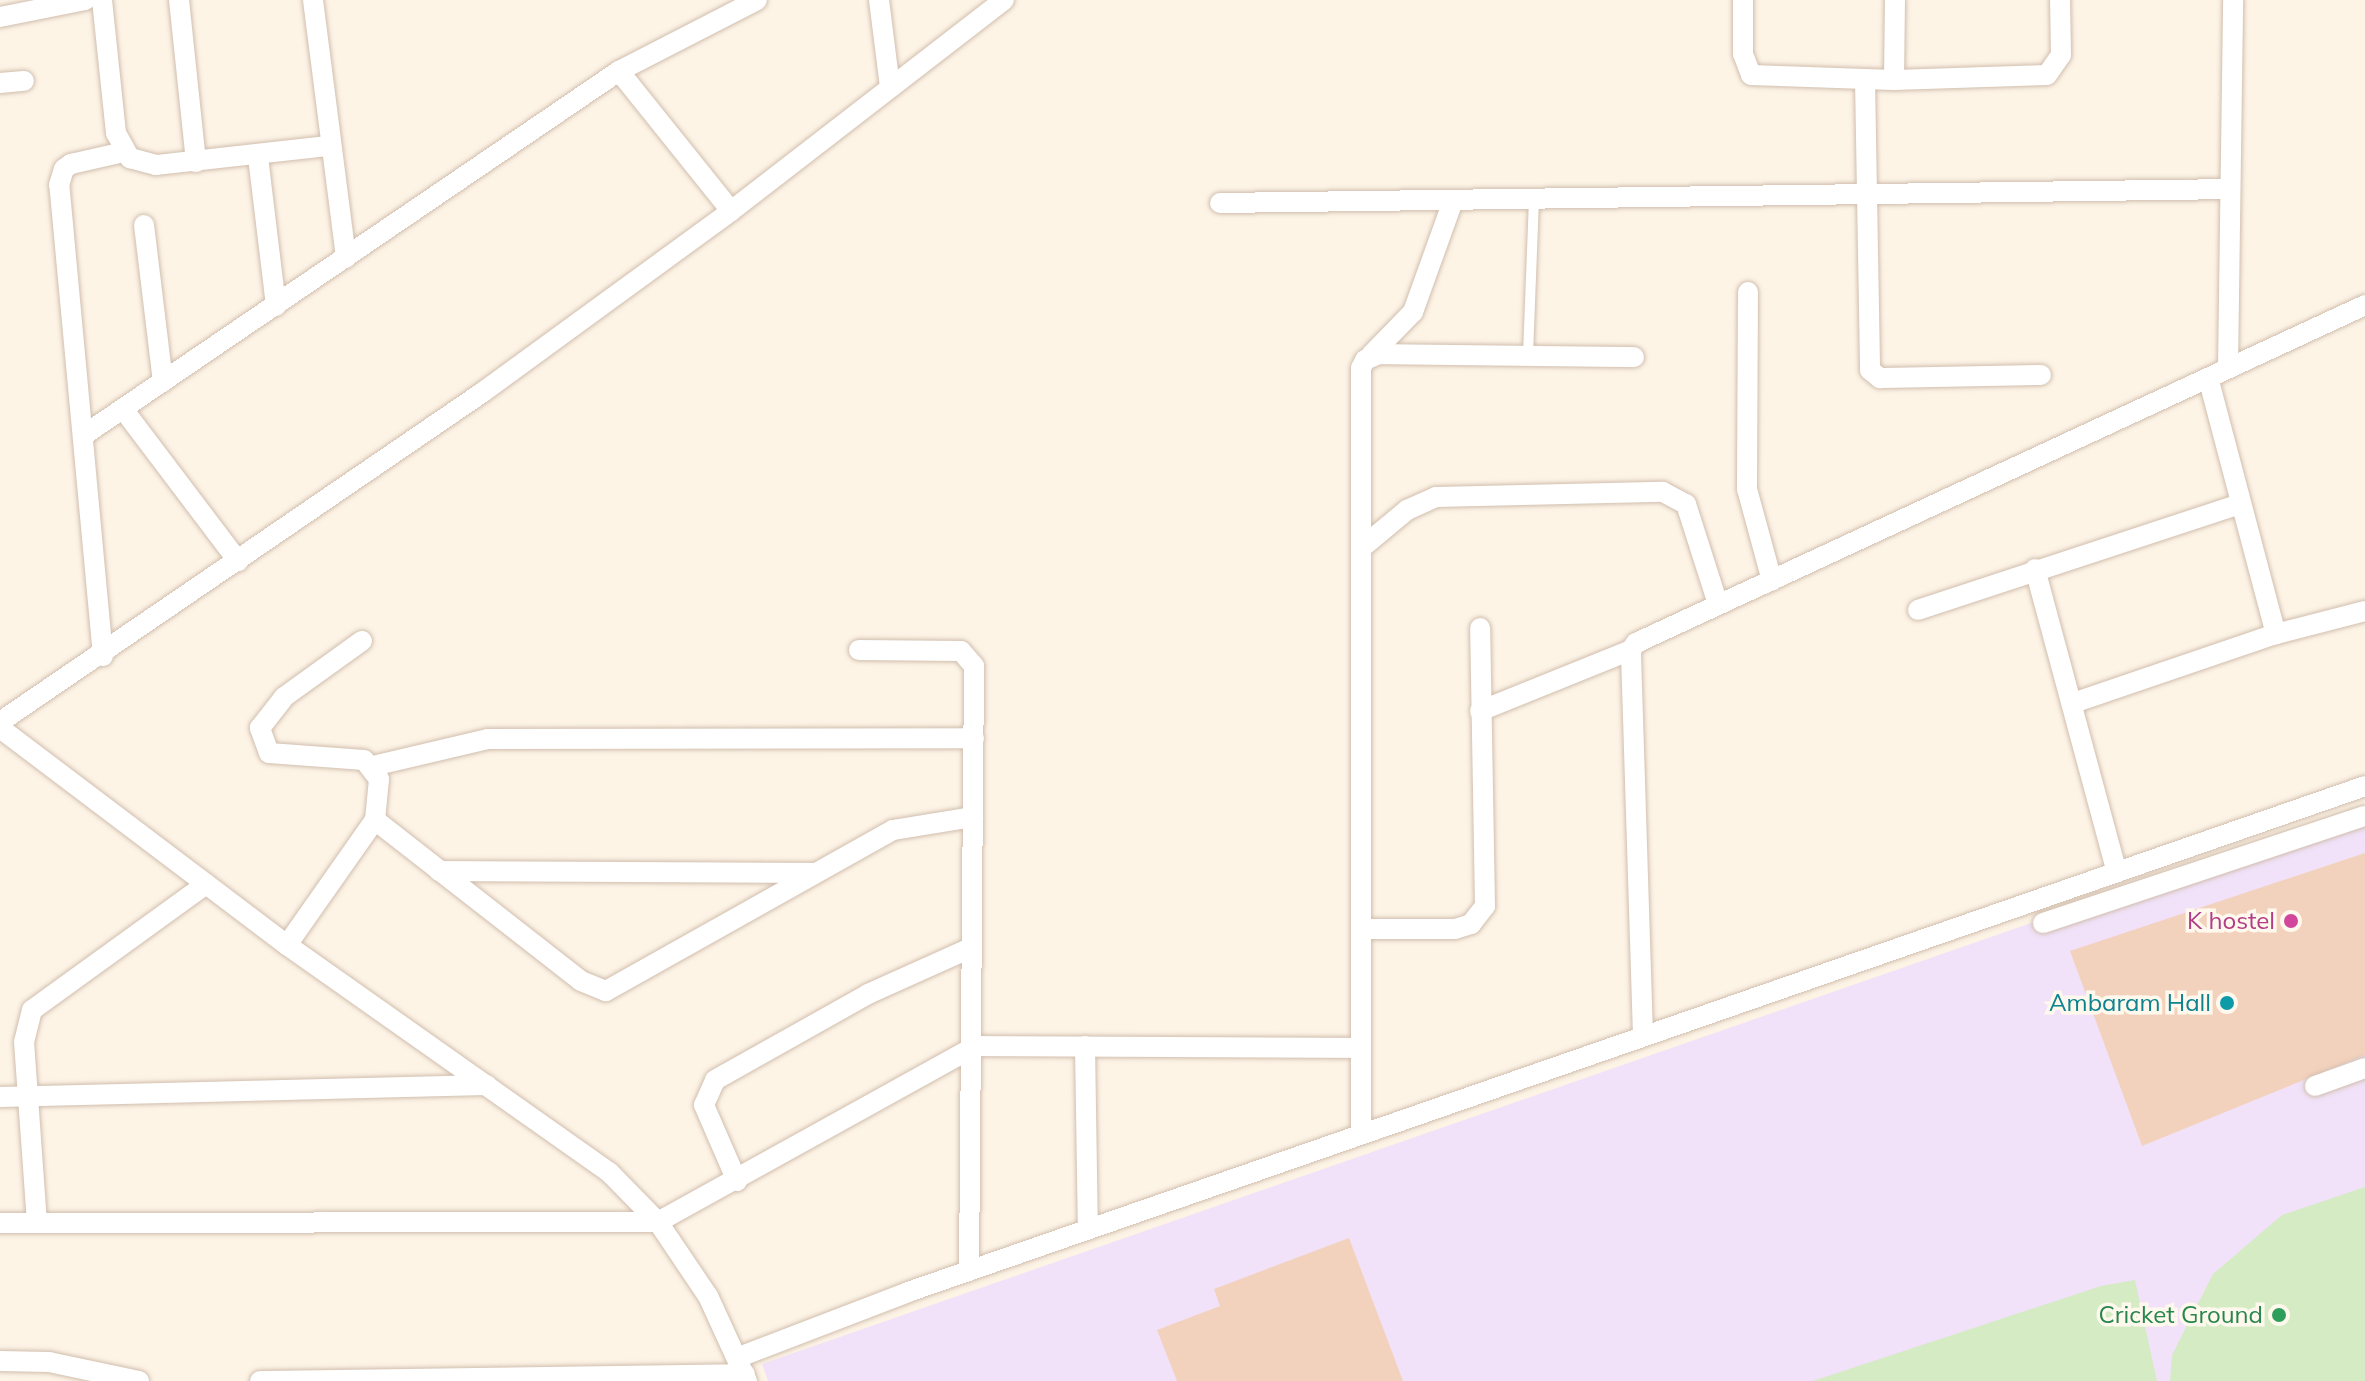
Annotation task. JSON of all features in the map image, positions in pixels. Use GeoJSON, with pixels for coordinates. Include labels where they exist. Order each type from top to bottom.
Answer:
{"type":"FeatureCollection","features":[{"type":"Feature","properties":{"kind":"street"},"geometry":{"type":"LineString","coordinates":[[0,17],[85,0]]}},
{"type":"Feature","properties":{"kind":"street"},"geometry":{"type":"LineString","coordinates":[[102,0],[116,133],[124,152]]}},
{"type":"Feature","properties":{"kind":"street"},"geometry":{"type":"LineString","coordinates":[[179,0],[196,162]]}},
{"type":"Feature","properties":{"kind":"street"},"geometry":{"type":"LineString","coordinates":[[313,0],[329,146],[346,258]]}},
{"type":"Feature","properties":{"kind":"street"},"geometry":{"type":"LineString","coordinates":[[84,435],[619,71],[757,0]]}},
{"type":"Feature","properties":{"kind":"street"},"geometry":{"type":"LineString","coordinates":[[879,0],[890,87]]}},
{"type":"Feature","properties":{"kind":"street"},"geometry":{"type":"LineString","coordinates":[[744,1371],[708,1296],[658,1222],[609,1172],[287,945],[0,725],[483,392],[731,211],[1004,0]]}},
{"type":"Feature","properties":{"kind":"street"},"geometry":{"type":"LineString","coordinates":[[1743,0],[1743,54],[1751,75],[1894,80],[2047,75],[2061,55],[2060,0]]}},
{"type":"Feature","properties":{"kind":"street"},"geometry":{"type":"LineString","coordinates":[[1894,80],[1895,0]]}},
{"type":"Feature","properties":{"kind":"street"},"geometry":{"type":"LineString","coordinates":[[2228,368],[2233,0]]}},
{"type":"Feature","properties":{"kind":"street"},"geometry":{"type":"LineString","coordinates":[[619,71],[731,211]]}},
{"type":"Feature","properties":{"kind":"street"},"geometry":{"type":"LineString","coordinates":[[1865,79],[1868,365],[1873,374],[2041,375]]}},
{"type":"Feature","properties":{"kind":"street"},"geometry":{"type":"LineString","coordinates":[[0,83],[24,81]]}},
{"type":"Feature","properties":{"kind":"street"},"geometry":{"type":"LineString","coordinates":[[103,656],[60,175],[71,164],[124,152],[156,165],[258,157],[329,146]]}},
{"type":"Feature","properties":{"kind":"street"},"geometry":{"type":"LineString","coordinates":[[258,157],[276,306]]}},
{"type":"Feature","properties":{"kind":"street"},"geometry":{"type":"LineString","coordinates":[[1220,203],[1866,197],[2230,189]]}},
{"type":"Feature","properties":{"kind":"street"},"geometry":{"type":"LineString","coordinates":[[1361,1134],[1365,545],[1360,378],[1371,355],[1413,312],[1453,201]]}},
{"type":"Feature","properties":{"kind":"street"},"geometry":{"type":"LineString","coordinates":[[144,225],[163,382]]}},
{"type":"Feature","properties":{"kind":"street"},"geometry":{"type":"LineString","coordinates":[[1748,292],[1747,489],[1772,581]]}},
{"type":"Feature","properties":{"kind":"street"},"geometry":{"type":"LineString","coordinates":[[1480,711],[1631,650],[1646,636],[2209,381],[2228,368],[2365,305]]}},
{"type":"Feature","properties":{"kind":"street"},"geometry":{"type":"LineString","coordinates":[[1371,355],[1634,357]]}},
{"type":"Feature","properties":{"kind":"street"},"geometry":{"type":"LineString","coordinates":[[2209,381],[2238,505],[2276,634]]}},
{"type":"Feature","properties":{"kind":"street"},"geometry":{"type":"LineString","coordinates":[[123,409],[238,561]]}},
{"type":"Feature","properties":{"kind":"street"},"geometry":{"type":"LineString","coordinates":[[1365,545],[1407,510],[1436,497],[1663,492],[1686,504],[1718,604]]}},
{"type":"Feature","properties":{"kind":"street"},"geometry":{"type":"LineString","coordinates":[[1918,610],[2035,569],[2238,505]]}},
{"type":"Feature","properties":{"kind":"street"},"geometry":{"type":"LineString","coordinates":[[2035,569],[2117,872]]}},
{"type":"Feature","properties":{"kind":"street"},"geometry":{"type":"LineString","coordinates":[[2073,703],[2276,634],[2365,611]]}},
{"type":"Feature","properties":{"kind":"street"},"geometry":{"type":"LineString","coordinates":[[1362,929],[1433,933],[1463,927],[1480,916],[1485,906],[1480,628]]}},
{"type":"Feature","properties":{"kind":"street"},"geometry":{"type":"LineString","coordinates":[[362,641],[273,707],[260,736],[269,753],[347,757],[373,766],[488,739],[974,738]]}},
{"type":"Feature","properties":{"kind":"street"},"geometry":{"type":"LineString","coordinates":[[859,650],[966,653],[974,666],[968,949],[975,1046],[969,1271]]}},
{"type":"Feature","properties":{"kind":"street"},"geometry":{"type":"LineString","coordinates":[[1631,650],[1643,1036]]}},
{"type":"Feature","properties":{"kind":"street"},"geometry":{"type":"LineString","coordinates":[[287,945],[375,820],[381,792],[373,766]]}},
{"type":"Feature","properties":{"kind":"street"},"geometry":{"type":"LineString","coordinates":[[260,1381],[744,1371],[969,1271],[2365,786]]}},
{"type":"Feature","properties":{"kind":"street"},"geometry":{"type":"LineString","coordinates":[[2043,923],[2365,816]]}},
{"type":"Feature","properties":{"kind":"street"},"geometry":{"type":"LineString","coordinates":[[375,820],[581,981],[606,991],[617,990],[903,825],[973,817]]}},
{"type":"Feature","properties":{"kind":"street"},"geometry":{"type":"LineString","coordinates":[[439,871],[815,873]]}},
{"type":"Feature","properties":{"kind":"street"},"geometry":{"type":"LineString","coordinates":[[37,1223],[24,1042],[32,1010],[206,884]]}},
{"type":"Feature","properties":{"kind":"street"},"geometry":{"type":"LineString","coordinates":[[737,1181],[704,1105],[715,1080],[868,994],[968,949]]}},
{"type":"Feature","properties":{"kind":"street"},"geometry":{"type":"LineString","coordinates":[[0,1223],[658,1222],[737,1181],[975,1046],[1361,1048]]}},
{"type":"Feature","properties":{"kind":"street"},"geometry":{"type":"LineString","coordinates":[[1085,1046],[1088,1229]]}},
{"type":"Feature","properties":{"kind":"street"},"geometry":{"type":"LineString","coordinates":[[2315,1086],[2365,1068]]}},
{"type":"Feature","properties":{"kind":"street"},"geometry":{"type":"LineString","coordinates":[[0,1097],[487,1085]]}},
{"type":"Feature","properties":{"kind":"street"},"geometry":{"type":"LineString","coordinates":[[0,1361],[49,1362],[114,1380],[139,1381]]}},
{"type":"Feature","properties":{"kind":"lane"},"geometry":{"type":"LineString","coordinates":[[1528,355],[1534,201]]}},
{"type":"Feature","properties":{"kind":"shaded area"},"geometry":{"type":"Polygon","coordinates":[[[2365,807],[2365,1381],[768,1381],[762,1364],[2365,807]]]}},
{"type":"Feature","properties":{"kind":"green space","name":"Cricket Ground"},"geometry":{"type":"Polygon","coordinates":[[[2365,1187],[2365,1381],[2170,1381],[2172,1355],[2213,1274],[2282,1215],[2365,1187]]]}},
{"type":"Feature","properties":{"kind":"green space"},"geometry":{"type":"Polygon","coordinates":[[[2135,1280],[2157,1381],[1813,1381],[2101,1286],[2135,1280]]]}},
{"type":"Feature","properties":{"kind":"building","name":"Ambaram Hall"},"geometry":{"type":"Polygon","coordinates":[[[2365,853],[2365,1055],[2142,1146],[2070,951],[2365,853]]]}},
{"type":"Feature","properties":{"kind":"building"},"geometry":{"type":"Polygon","coordinates":[[[1349,1238],[1403,1381],[1177,1381],[1157,1330],[1220,1306],[1214,1289],[1349,1238]]]}},
{"type":"Feature","properties":{"kind":"place","name":"K hostel"},"geometry":{"type":"Point","coordinates":[2291,921]}},
{"type":"Feature","properties":{"kind":"place","name":"Ambaram Hall"},"geometry":{"type":"Point","coordinates":[2227,1003]}},
{"type":"Feature","properties":{"kind":"place","name":"Cricket Ground"},"geometry":{"type":"Point","coordinates":[2279,1315]}}]}
